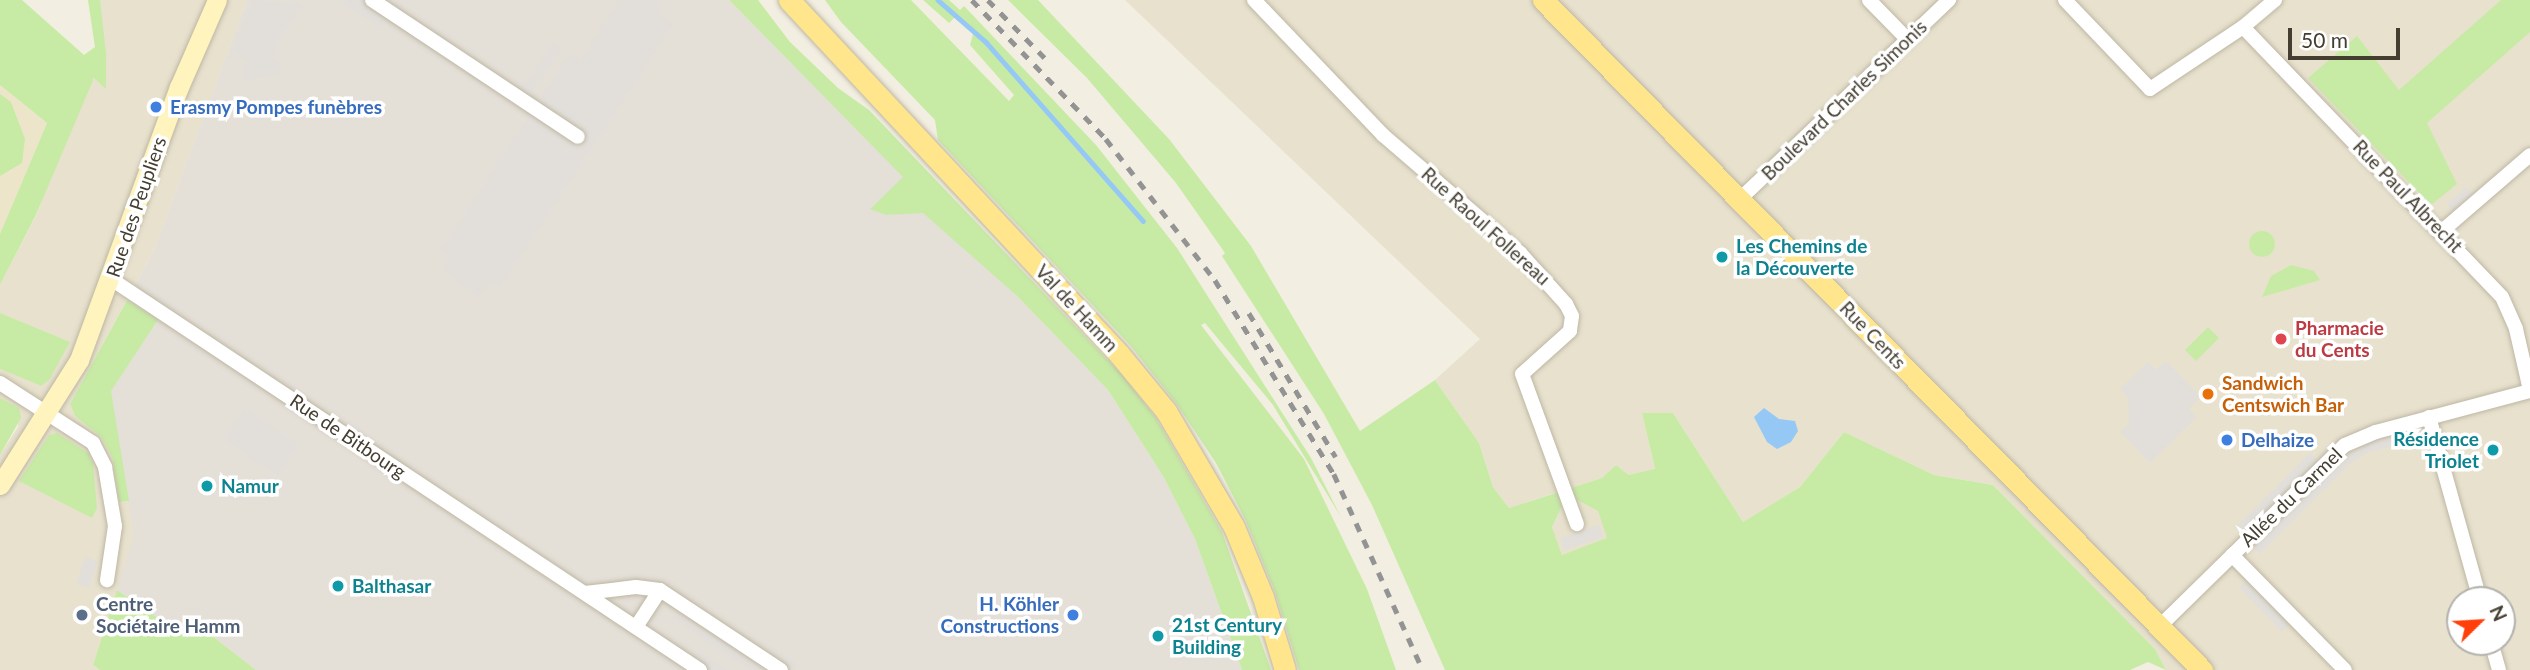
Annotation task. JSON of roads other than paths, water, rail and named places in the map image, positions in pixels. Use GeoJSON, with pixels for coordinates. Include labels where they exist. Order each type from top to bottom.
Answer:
{"type":"FeatureCollection","features":[{"type":"Feature","properties":{"kind":"main road","name":"Val de Hamm"},"geometry":{"type":"LineString","coordinates":[[789,0],[1110,344],[1166,411],[1234,527],[1263,597],[1285,670]]}},
{"type":"Feature","properties":{"kind":"main road","name":"Rue Cents"},"geometry":{"type":"LineString","coordinates":[[1544,0],[2202,670]]}},
{"type":"Feature","properties":{"kind":"street","name":"Rue des Peupliers"},"geometry":{"type":"LineString","coordinates":[[0,485],[79,360],[111,279],[179,87],[217,0]]}},
{"type":"Feature","properties":{"kind":"street"},"geometry":{"type":"LineString","coordinates":[[372,0],[578,137]]}},
{"type":"Feature","properties":{"kind":"street","name":"Rue Raoul Follereau"},"geometry":{"type":"LineString","coordinates":[[1254,0],[1383,135],[1520,253],[1566,304],[1572,316],[1570,331],[1522,374],[1577,524]]}},
{"type":"Feature","properties":{"kind":"street"},"geometry":{"type":"LineString","coordinates":[[1869,0],[1908,40]]}},
{"type":"Feature","properties":{"kind":"street","name":"Boulevard Charles Simonis"},"geometry":{"type":"LineString","coordinates":[[1740,199],[1948,0]]}},
{"type":"Feature","properties":{"kind":"street"},"geometry":{"type":"LineString","coordinates":[[2065,0],[2150,89],[2243,27],[2275,0]]}},
{"type":"Feature","properties":{"kind":"street","name":"Rue Paul Albrecht"},"geometry":{"type":"LineString","coordinates":[[2243,27],[2442,231],[2502,297],[2516,329],[2530,390]]}},
{"type":"Feature","properties":{"kind":"street"},"geometry":{"type":"LineString","coordinates":[[2442,231],[2530,155]]}},
{"type":"Feature","properties":{"kind":"street","name":"Rue de Bitbourg"},"geometry":{"type":"LineString","coordinates":[[111,279],[700,670]]}},
{"type":"Feature","properties":{"kind":"street"},"geometry":{"type":"LineString","coordinates":[[0,383],[48,410],[93,443],[106,467],[115,526],[107,580]]}},
{"type":"Feature","properties":{"kind":"street","name":"Allée du Carmel"},"geometry":{"type":"LineString","coordinates":[[2159,626],[2345,445],[2429,417],[2530,390]]}},
{"type":"Feature","properties":{"kind":"street"},"geometry":{"type":"LineString","coordinates":[[2429,417],[2476,586]]}},
{"type":"Feature","properties":{"kind":"street"},"geometry":{"type":"LineString","coordinates":[[2231,555],[2345,670]]}},
{"type":"Feature","properties":{"kind":"street"},"geometry":{"type":"LineString","coordinates":[[585,593],[636,587],[660,590],[781,670]]}},
{"type":"Feature","properties":{"kind":"street"},"geometry":{"type":"LineString","coordinates":[[636,627],[660,590]]}},
{"type":"Feature","properties":{"kind":"water"},"geometry":{"type":"Polygon","coordinates":[[[1764,408],[1779,419],[1795,421],[1798,431],[1791,442],[1777,449],[1767,442],[1754,417],[1764,408]]]}},
{"type":"Feature","properties":{"kind":"waterway"},"geometry":{"type":"LineString","coordinates":[[938,0],[986,42],[1143,221]]}},
{"type":"Feature","properties":{"kind":"railway"},"geometry":{"type":"LineString","coordinates":[[972,0],[1106,139],[1215,280],[1334,474],[1423,670]]}},
{"type":"Feature","properties":{"kind":"railway"},"geometry":{"type":"LineString","coordinates":[[988,0],[1049,62]]}},
{"type":"Feature","properties":{"kind":"railway"},"geometry":{"type":"LineString","coordinates":[[1249,313],[1336,457]]}},
{"type":"Feature","properties":{"kind":"place","name":"Erasmy Pompes funèbres"},"geometry":{"type":"Point","coordinates":[156,107]}},
{"type":"Feature","properties":{"kind":"place","name":"Les Chemins de la Découverte"},"geometry":{"type":"Point","coordinates":[1722,257]}},
{"type":"Feature","properties":{"kind":"place","name":"Pharmacie du Cents"},"geometry":{"type":"Point","coordinates":[2281,339]}},
{"type":"Feature","properties":{"kind":"place","name":"Sandwich Centswich Bar"},"geometry":{"type":"Point","coordinates":[2208,394]}},
{"type":"Feature","properties":{"kind":"place","name":"Delhaize"},"geometry":{"type":"Point","coordinates":[2227,440]}},
{"type":"Feature","properties":{"kind":"place","name":"Résidence Triolet"},"geometry":{"type":"Point","coordinates":[2493,450]}},
{"type":"Feature","properties":{"kind":"place","name":"Namur"},"geometry":{"type":"Point","coordinates":[207,486]}},
{"type":"Feature","properties":{"kind":"place","name":"Balthasar"},"geometry":{"type":"Point","coordinates":[338,586]}},
{"type":"Feature","properties":{"kind":"place","name":"Centre Sociétaire Hamm"},"geometry":{"type":"Point","coordinates":[82,615]}},
{"type":"Feature","properties":{"kind":"place","name":"H. Köhler Constructions"},"geometry":{"type":"Point","coordinates":[1073,615]}},
{"type":"Feature","properties":{"kind":"place","name":"21st Century Building"},"geometry":{"type":"Point","coordinates":[1158,636]}}]}
